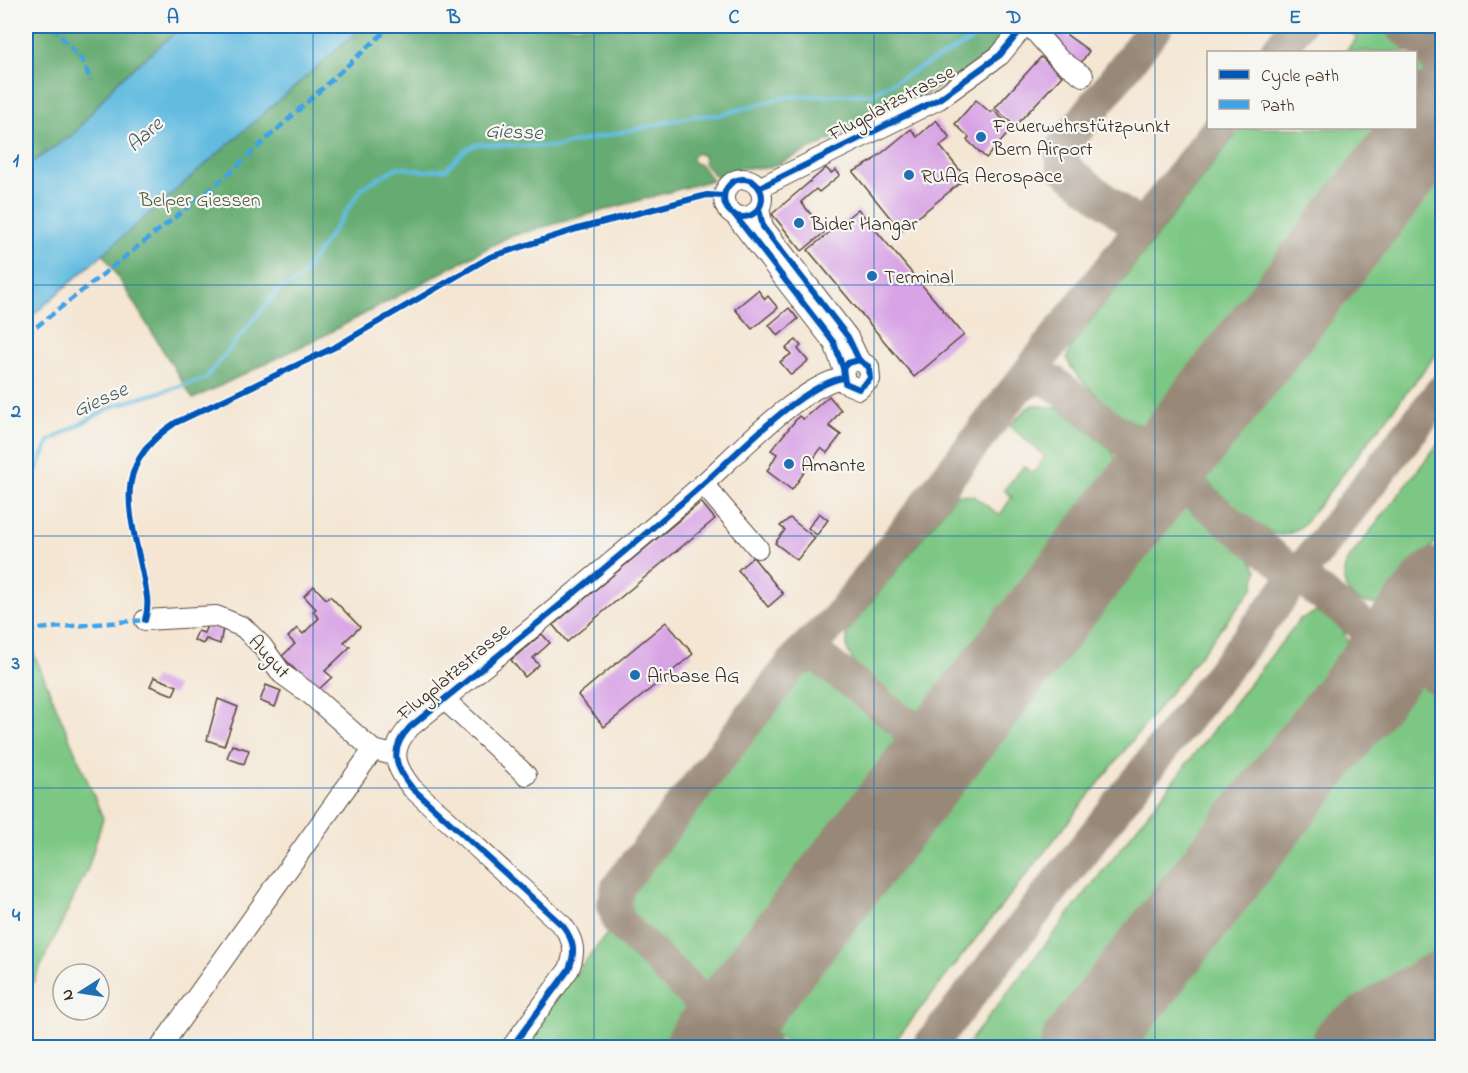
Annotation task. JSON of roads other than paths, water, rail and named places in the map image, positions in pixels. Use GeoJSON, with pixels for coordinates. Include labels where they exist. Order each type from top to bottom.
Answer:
{"type":"FeatureCollection","features":[{"type":"Feature","properties":{"kind":"street","name":"Flugplatzstrasse"},"geometry":{"type":"LineString","coordinates":[[759,188],[939,99],[1000,55],[1024,26]]}},
{"type":"Feature","properties":{"kind":"street"},"geometry":{"type":"LineString","coordinates":[[1030,26],[1059,59],[1083,76]]}},
{"type":"Feature","properties":{"kind":"street"},"geometry":{"type":"LineString","coordinates":[[748,180],[759,188],[762,197],[759,209],[763,227],[848,337],[848,369],[834,343],[725,201],[726,191],[732,183],[748,180]]}},
{"type":"Feature","properties":{"kind":"street"},"geometry":{"type":"LineString","coordinates":[[734,214],[747,216],[759,209]]}},
{"type":"Feature","properties":{"kind":"street","name":"Flugplatzstrasse"},"geometry":{"type":"LineString","coordinates":[[394,754],[403,734],[444,699],[703,484],[788,410],[848,369]]}},
{"type":"Feature","properties":{"kind":"street"},"geometry":{"type":"LineString","coordinates":[[703,484],[758,548]]}},
{"type":"Feature","properties":{"kind":"street","name":"Augut"},"geometry":{"type":"LineString","coordinates":[[145,620],[216,616],[243,627],[262,646],[282,674],[310,694],[373,750]]}},
{"type":"Feature","properties":{"kind":"street"},"geometry":{"type":"LineString","coordinates":[[444,699],[526,775]]}},
{"type":"Feature","properties":{"kind":"street"},"geometry":{"type":"LineString","coordinates":[[160,1047],[373,750],[394,754],[400,773],[412,788],[563,926],[573,944],[574,958],[569,969],[511,1047]]}},
{"type":"Feature","properties":{"kind":"water","name":"Aare"},"geometry":{"type":"Polygon","coordinates":[[[183,26],[364,26],[26,321],[26,166],[73,135],[117,82],[183,26]]]}},
{"type":"Feature","properties":{"kind":"waterway","name":"Giesse"},"geometry":{"type":"LineString","coordinates":[[26,494],[49,441],[113,406],[205,379],[278,290],[299,280],[363,187],[398,167],[424,171],[446,169],[465,150],[477,144],[554,147],[695,116],[720,115],[785,97],[871,94],[970,41],[988,26]]}},
{"type":"Feature","properties":{"kind":"place","name":"Feuerwehrstützpunkt Bern Airport"},"geometry":{"type":"Point","coordinates":[981,137]}},
{"type":"Feature","properties":{"kind":"place","name":"RUAG Aerospace"},"geometry":{"type":"Point","coordinates":[909,175]}},
{"type":"Feature","properties":{"kind":"place","name":"Bider Hangar"},"geometry":{"type":"Point","coordinates":[799,223]}},
{"type":"Feature","properties":{"kind":"place","name":"Terminal"},"geometry":{"type":"Point","coordinates":[872,276]}},
{"type":"Feature","properties":{"kind":"place","name":"Amante"},"geometry":{"type":"Point","coordinates":[789,464]}},
{"type":"Feature","properties":{"kind":"place","name":"Airbase AG"},"geometry":{"type":"Point","coordinates":[635,675]}},
{"type":"Feature","properties":{"kind":"park label","name":"Belper Giessen"},"geometry":{"type":"Point","coordinates":[200,199]}}]}
